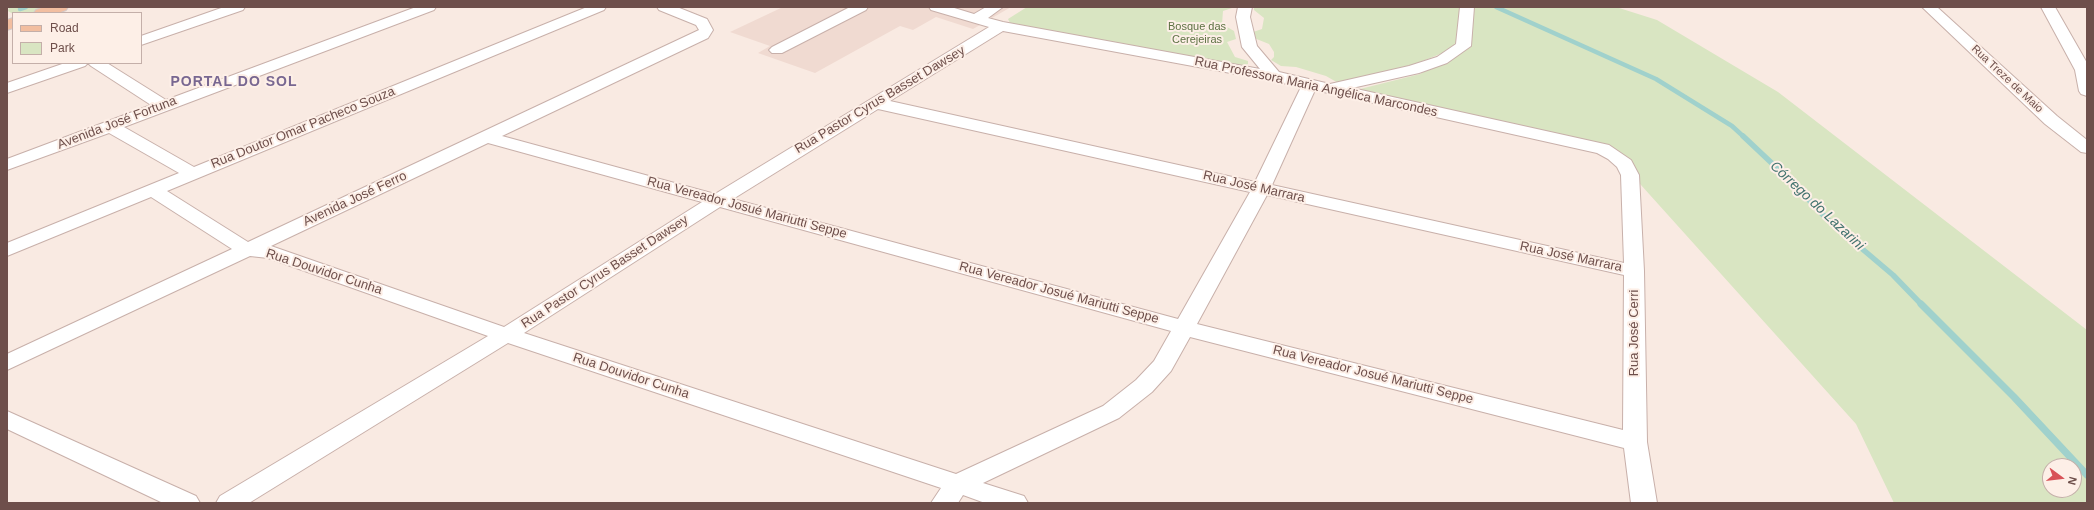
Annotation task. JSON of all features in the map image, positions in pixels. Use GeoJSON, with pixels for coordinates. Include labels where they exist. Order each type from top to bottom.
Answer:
{"type":"FeatureCollection","features":[{"type":"Feature","properties":{"kind":"main road"},"geometry":{"type":"LineString","coordinates":[[45,12],[60,7]]}},
{"type":"Feature","properties":{"kind":"street"},"geometry":{"type":"LineString","coordinates":[[142,41],[236,7]]}},
{"type":"Feature","properties":{"kind":"street","name":"Avenida José Fortuna"},"geometry":{"type":"LineString","coordinates":[[7,165],[429,7]]}},
{"type":"Feature","properties":{"kind":"street","name":"Rua Doutor Omar Pacheco Souza"},"geometry":{"type":"LineString","coordinates":[[7,250],[598,7]]}},
{"type":"Feature","properties":{"kind":"street"},"geometry":{"type":"LineString","coordinates":[[664,7],[687,15],[705,7]]}},
{"type":"Feature","properties":{"kind":"street"},"geometry":{"type":"LineString","coordinates":[[777,50],[861,7]]}},
{"type":"Feature","properties":{"kind":"street","name":"Rua Professora Maria Angélica Marcondes"},"geometry":{"type":"LineString","coordinates":[[936,7],[975,19],[999,16],[1603,149],[1625,164]]}},
{"type":"Feature","properties":{"kind":"street"},"geometry":{"type":"LineString","coordinates":[[1245,7],[1243,17],[1250,47],[1274,76]]}},
{"type":"Feature","properties":{"kind":"street"},"geometry":{"type":"LineString","coordinates":[[944,503],[957,484],[1111,412],[1144,386],[1163,366],[1320,86],[1413,70],[1442,60],[1462,46],[1468,7]]}},
{"type":"Feature","properties":{"kind":"street","name":"Rua Treze de Maio"},"geometry":{"type":"LineString","coordinates":[[1929,7],[2051,120],[2087,148]]}},
{"type":"Feature","properties":{"kind":"street"},"geometry":{"type":"LineString","coordinates":[[2048,7],[2085,70],[2087,92]]}},
{"type":"Feature","properties":{"kind":"street","name":"Avenida José Ferro"},"geometry":{"type":"LineString","coordinates":[[7,363],[703,36],[706,30],[702,22],[687,15]]}},
{"type":"Feature","properties":{"kind":"street","name":"Rua Pastor Cyrus Basset Dawsey"},"geometry":{"type":"LineString","coordinates":[[229,503],[506,335],[718,200],[875,103],[999,16]]}},
{"type":"Feature","properties":{"kind":"street"},"geometry":{"type":"LineString","coordinates":[[7,88],[77,64]]}},
{"type":"Feature","properties":{"kind":"street"},"geometry":{"type":"LineString","coordinates":[[98,64],[164,106]]}},
{"type":"Feature","properties":{"kind":"street","name":"Rua José Marrara"},"geometry":{"type":"LineString","coordinates":[[875,103],[1634,271]]}},
{"type":"Feature","properties":{"kind":"street"},"geometry":{"type":"LineString","coordinates":[[110,126],[192,173]]}},
{"type":"Feature","properties":{"kind":"street","name":"Rua Vereador Josué Mariutti Seppe"},"geometry":{"type":"LineString","coordinates":[[486,137],[1184,328],[1635,442]]}},
{"type":"Feature","properties":{"kind":"street","name":"Rua José Cerri"},"geometry":{"type":"LineString","coordinates":[[1625,164],[1630,175],[1634,271],[1635,442],[1644,503]]}},
{"type":"Feature","properties":{"kind":"street"},"geometry":{"type":"LineString","coordinates":[[152,190],[247,250]]}},
{"type":"Feature","properties":{"kind":"street","name":"Rua Douvidor Cunha"},"geometry":{"type":"LineString","coordinates":[[247,250],[271,252],[506,335],[1015,503]]}},
{"type":"Feature","properties":{"kind":"street"},"geometry":{"type":"LineString","coordinates":[[7,419],[187,503]]}},
{"type":"Feature","properties":{"kind":"shaded area"},"geometry":{"type":"Polygon","coordinates":[[[783,7],[1011,7],[973,29],[936,17],[913,30],[900,26],[815,73],[758,53],[770,46],[730,32],[783,7]]]}},
{"type":"Feature","properties":{"kind":"green space"},"geometry":{"type":"Polygon","coordinates":[[[9,7],[53,7],[39,12],[12,12],[12,13],[8,11],[9,7]]]}},
{"type":"Feature","properties":{"kind":"green space","name":"Bosque das Cerejeiras"},"geometry":{"type":"Polygon","coordinates":[[[1027,7],[1235,7],[1223,11],[1222,24],[1234,31],[1236,39],[1227,42],[1235,57],[1248,61],[1248,64],[1239,68],[1017,26],[1010,23],[1008,19],[1027,7]]]}},
{"type":"Feature","properties":{"kind":"green space"},"geometry":{"type":"Polygon","coordinates":[[[1254,7],[1616,7],[1657,20],[1778,92],[2087,330],[2087,503],[1894,503],[1856,424],[1614,155],[1340,94],[1420,74],[1465,49],[1460,46],[1356,88],[1340,84],[1326,76],[1296,67],[1281,66],[1271,60],[1274,57],[1274,52],[1269,44],[1254,38],[1253,32],[1262,29],[1264,18],[1254,10],[1254,7]]]}},
{"type":"Feature","properties":{"kind":"waterway"},"geometry":{"type":"LineString","coordinates":[[20,9],[26,7]]}},
{"type":"Feature","properties":{"kind":"waterway","name":"Córrego do Lazarini"},"geometry":{"type":"LineString","coordinates":[[1496,7],[1656,79],[1732,126],[1744,137]]}},
{"type":"Feature","properties":{"kind":"waterway","name":"Córrego do Lazarini"},"geometry":{"type":"LineString","coordinates":[[1743,136],[1795,185],[1827,219],[1893,275],[1922,305]]}},
{"type":"Feature","properties":{"kind":"waterway","name":"Córrego do Lazarini"},"geometry":{"type":"LineString","coordinates":[[1922,305],[2014,397],[2087,475]]}},
{"type":"Feature","properties":{"kind":"district","name":"PORTAL DO SOL"},"geometry":{"type":"Point","coordinates":[234,82]}}]}
